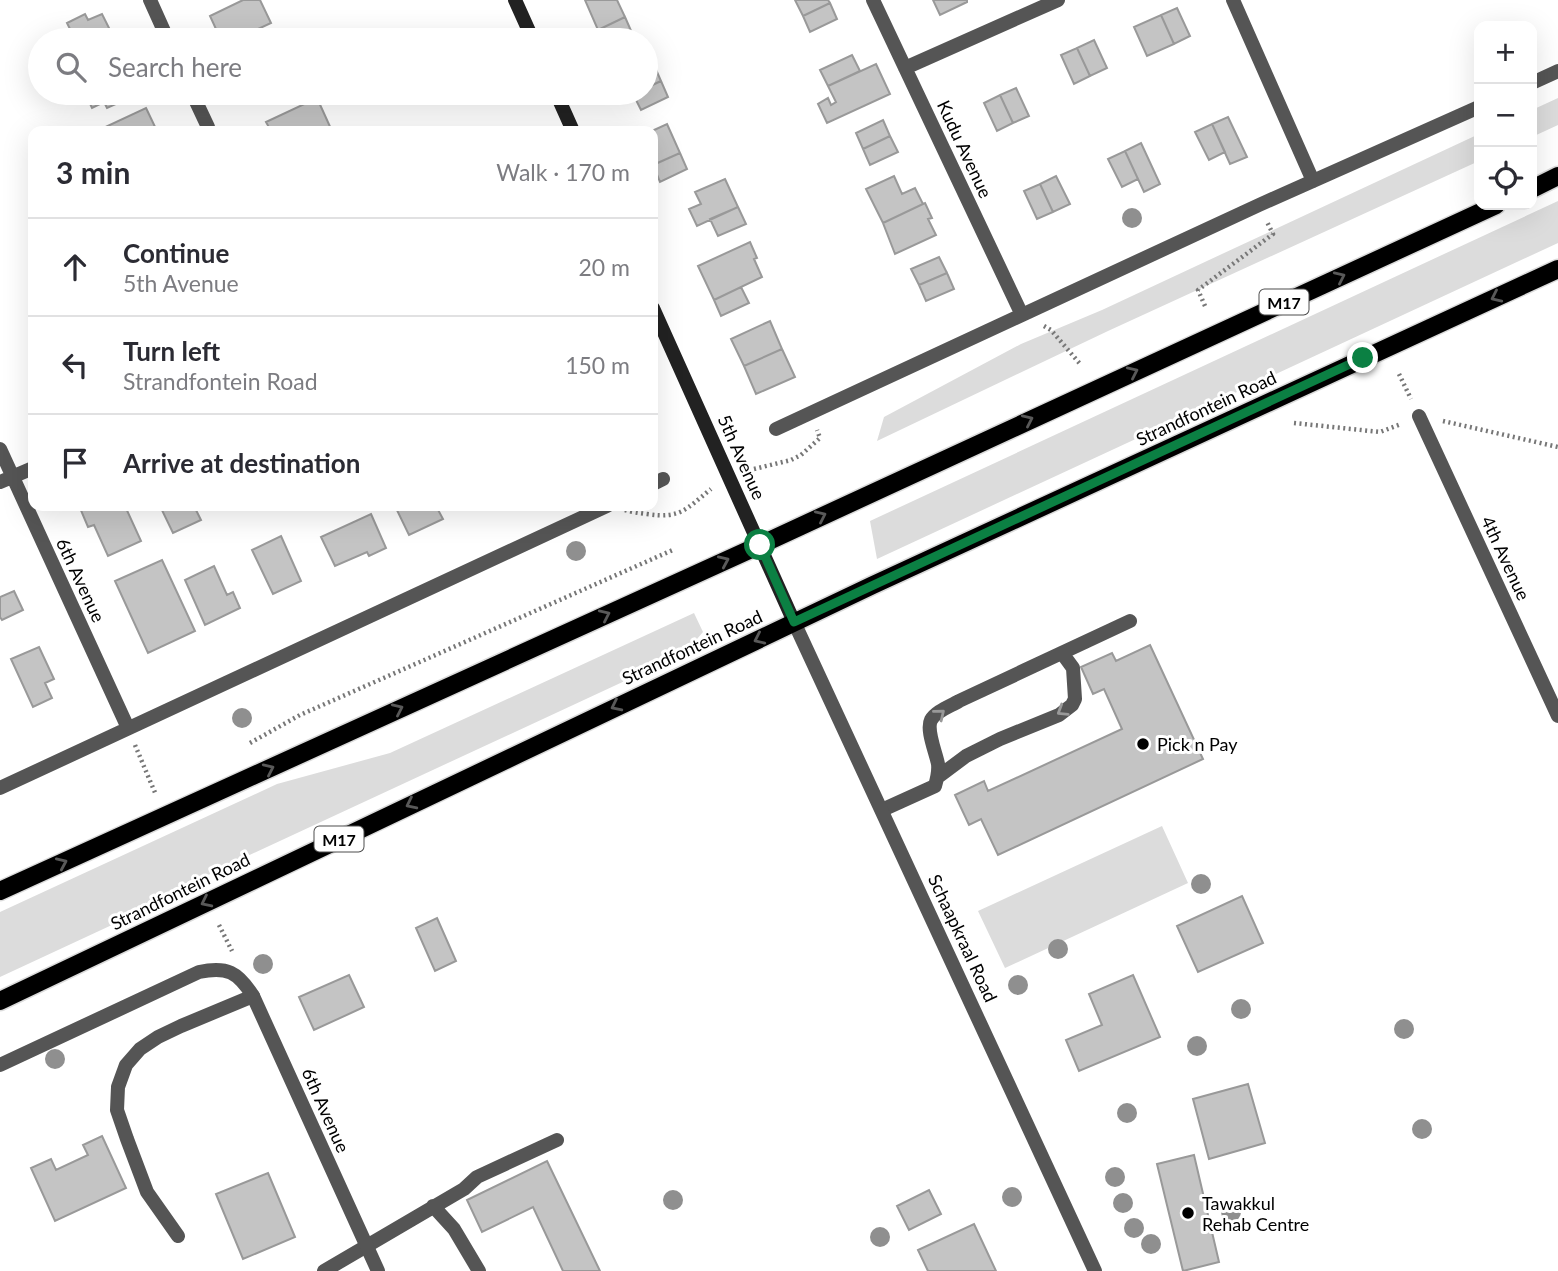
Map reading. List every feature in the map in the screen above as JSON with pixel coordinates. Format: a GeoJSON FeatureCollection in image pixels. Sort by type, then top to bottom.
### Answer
{"type":"FeatureCollection","features":[{"type":"Feature","properties":{"kind":"main road"},"geometry":{"type":"LineString","coordinates":[[515,0],[528,28]]}},
{"type":"Feature","properties":{"kind":"main road"},"geometry":{"type":"LineString","coordinates":[[561,105],[571,126]]}},
{"type":"Feature","properties":{"kind":"main road"},"geometry":{"type":"LineString","coordinates":[[1537,186],[1558,176]]}},
{"type":"Feature","properties":{"kind":"main road","name":"M17"},"geometry":{"type":"LineString","coordinates":[[0,891],[760,545],[1485,210]]}},
{"type":"Feature","properties":{"kind":"main road","name":"Strandfontein Road"},"geometry":{"type":"LineString","coordinates":[[0,1000],[794,622],[1558,269]]}},
{"type":"Feature","properties":{"kind":"main road","name":"5th Avenue"},"geometry":{"type":"LineString","coordinates":[[658,319],[794,622]]}},
{"type":"Feature","properties":{"kind":"street"},"geometry":{"type":"LineString","coordinates":[[150,0],[163,28]]}},
{"type":"Feature","properties":{"kind":"street","name":"Kudu Avenue"},"geometry":{"type":"LineString","coordinates":[[873,0],[1021,315]]}},
{"type":"Feature","properties":{"kind":"street"},"geometry":{"type":"LineString","coordinates":[[905,68],[1058,0]]}},
{"type":"Feature","properties":{"kind":"street"},"geometry":{"type":"LineString","coordinates":[[1233,0],[1313,181]]}},
{"type":"Feature","properties":{"kind":"street"},"geometry":{"type":"LineString","coordinates":[[1537,81],[1558,71]]}},
{"type":"Feature","properties":{"kind":"street"},"geometry":{"type":"LineString","coordinates":[[198,105],[208,126]]}},
{"type":"Feature","properties":{"kind":"street"},"geometry":{"type":"LineString","coordinates":[[776,429],[1474,109]]}},
{"type":"Feature","properties":{"kind":"street","name":"4th Avenue"},"geometry":{"type":"LineString","coordinates":[[1419,416],[1558,716]]}},
{"type":"Feature","properties":{"kind":"street","name":"6th Avenue"},"geometry":{"type":"LineString","coordinates":[[0,449],[6,480],[128,728]]}},
{"type":"Feature","properties":{"kind":"street"},"geometry":{"type":"LineString","coordinates":[[6,480],[28,470]]}},
{"type":"Feature","properties":{"kind":"street"},"geometry":{"type":"LineString","coordinates":[[0,788],[596,511]]}},
{"type":"Feature","properties":{"kind":"street"},"geometry":{"type":"LineString","coordinates":[[882,810],[935,786],[938,777],[937,759],[930,728],[931,720],[938,714],[959,701],[1130,621]]}},
{"type":"Feature","properties":{"kind":"street","name":"Schaapkraal Road"},"geometry":{"type":"LineString","coordinates":[[794,622],[1096,1271]]}},
{"type":"Feature","properties":{"kind":"street"},"geometry":{"type":"LineString","coordinates":[[938,777],[967,756],[1059,715],[1072,705],[1075,699],[1073,668],[1062,653]]}},
{"type":"Feature","properties":{"kind":"street","name":"6th Avenue"},"geometry":{"type":"LineString","coordinates":[[0,1065],[199,972],[215,968],[230,973],[243,981],[253,996],[378,1271]]}},
{"type":"Feature","properties":{"kind":"street"},"geometry":{"type":"LineString","coordinates":[[177,1236],[147,1192],[117,1110],[118,1087],[126,1065],[140,1049],[181,1026],[253,996]]}},
{"type":"Feature","properties":{"kind":"street"},"geometry":{"type":"LineString","coordinates":[[324,1271],[478,1177],[556,1140]]}},
{"type":"Feature","properties":{"kind":"street"},"geometry":{"type":"LineString","coordinates":[[433,1206],[454,1229],[479,1271]]}},
{"type":"Feature","properties":{"kind":"path"},"geometry":{"type":"LineString","coordinates":[[1205,306],[1198,290],[1273,234],[1270,228]]}},
{"type":"Feature","properties":{"kind":"path"},"geometry":{"type":"LineString","coordinates":[[1021,315],[1051,330],[1081,365]]}},
{"type":"Feature","properties":{"kind":"path"},"geometry":{"type":"LineString","coordinates":[[1399,374],[1419,416]]}},
{"type":"Feature","properties":{"kind":"path"},"geometry":{"type":"LineString","coordinates":[[1294,423],[1380,432],[1419,416],[1558,447]]}},
{"type":"Feature","properties":{"kind":"path"},"geometry":{"type":"LineString","coordinates":[[754,470],[791,460],[820,438]]}},
{"type":"Feature","properties":{"kind":"path"},"geometry":{"type":"LineString","coordinates":[[626,511],[669,516],[693,505],[711,489]]}},
{"type":"Feature","properties":{"kind":"path"},"geometry":{"type":"LineString","coordinates":[[250,743],[300,715],[675,549]]}},
{"type":"Feature","properties":{"kind":"path"},"geometry":{"type":"LineString","coordinates":[[128,728],[156,795]]}},
{"type":"Feature","properties":{"kind":"shaded area"},"geometry":{"type":"Polygon","coordinates":[[[1558,98],[1558,125],[1537,135],[1537,108],[1558,98]]]}},
{"type":"Feature","properties":{"kind":"shaded area"},"geometry":{"type":"Polygon","coordinates":[[[1474,136],[1474,163],[1108,331],[877,441],[884,417],[1021,344],[1102,310],[1474,136]]]}},
{"type":"Feature","properties":{"kind":"shaded area"},"geometry":{"type":"Polygon","coordinates":[[[1558,201],[1558,243],[877,559],[870,521],[1558,201]]]}},
{"type":"Feature","properties":{"kind":"shaded area"},"geometry":{"type":"Polygon","coordinates":[[[694,613],[703,632],[685,653],[213,872],[185,891],[0,977],[0,912],[277,784],[390,753],[694,613]]]}},
{"type":"Feature","properties":{"kind":"shaded area"},"geometry":{"type":"Polygon","coordinates":[[[1162,826],[1188,883],[1005,968],[978,911],[1162,826]]]}},
{"type":"Feature","properties":{"kind":"building"},"geometry":{"type":"Polygon","coordinates":[[[243,0],[260,0],[271,23],[260,28],[216,28],[210,16],[243,0]]]}},
{"type":"Feature","properties":{"kind":"building"},"geometry":{"type":"Polygon","coordinates":[[[585,0],[617,0],[625,17],[597,28],[585,0]]]}},
{"type":"Feature","properties":{"kind":"building"},"geometry":{"type":"Polygon","coordinates":[[[795,0],[828,0],[830,3],[803,16],[795,0]]]}},
{"type":"Feature","properties":{"kind":"building"},"geometry":{"type":"Polygon","coordinates":[[[933,0],[967,0],[967,2],[940,15],[933,0]]]}},
{"type":"Feature","properties":{"kind":"building"},"geometry":{"type":"Polygon","coordinates":[[[830,3],[837,19],[810,32],[803,16],[830,3]]]}},
{"type":"Feature","properties":{"kind":"building"},"geometry":{"type":"Polygon","coordinates":[[[1177,8],[1190,36],[1174,44],[1161,15],[1177,8]]]}},
{"type":"Feature","properties":{"kind":"building"},"geometry":{"type":"Polygon","coordinates":[[[85,14],[88,20],[102,14],[109,28],[70,28],[67,23],[85,14]]]}},
{"type":"Feature","properties":{"kind":"building"},"geometry":{"type":"Polygon","coordinates":[[[1161,15],[1174,44],[1147,56],[1134,27],[1161,15]]]}},
{"type":"Feature","properties":{"kind":"building"},"geometry":{"type":"Polygon","coordinates":[[[625,17],[630,28],[602,28],[625,17]]]}},
{"type":"Feature","properties":{"kind":"building"},"geometry":{"type":"Polygon","coordinates":[[[1094,40],[1107,68],[1090,76],[1077,48],[1094,40]]]}},
{"type":"Feature","properties":{"kind":"building"},"geometry":{"type":"Polygon","coordinates":[[[1077,48],[1090,76],[1074,84],[1061,55],[1077,48]]]}},
{"type":"Feature","properties":{"kind":"building"},"geometry":{"type":"Polygon","coordinates":[[[852,55],[860,71],[828,86],[820,70],[852,55]]]}},
{"type":"Feature","properties":{"kind":"building"},"geometry":{"type":"Polygon","coordinates":[[[876,64],[890,94],[827,123],[818,104],[828,98],[831,105],[836,102],[828,86],[876,64]]]}},
{"type":"Feature","properties":{"kind":"building"},"geometry":{"type":"Polygon","coordinates":[[[661,81],[668,97],[658,102],[658,82],[661,81]]]}},
{"type":"Feature","properties":{"kind":"building"},"geometry":{"type":"Polygon","coordinates":[[[1016,88],[1029,116],[1013,123],[1000,95],[1016,88]]]}},
{"type":"Feature","properties":{"kind":"building"},"geometry":{"type":"Polygon","coordinates":[[[1000,95],[1013,123],[997,131],[984,103],[1000,95]]]}},
{"type":"Feature","properties":{"kind":"building"},"geometry":{"type":"Polygon","coordinates":[[[302,105],[320,105],[330,126],[268,126],[266,122],[302,105]]]}},
{"type":"Feature","properties":{"kind":"building"},"geometry":{"type":"Polygon","coordinates":[[[638,105],[651,105],[641,110],[638,105]]]}},
{"type":"Feature","properties":{"kind":"building"},"geometry":{"type":"Polygon","coordinates":[[[146,108],[155,126],[107,126],[146,108]]]}},
{"type":"Feature","properties":{"kind":"building"},"geometry":{"type":"Polygon","coordinates":[[[1228,117],[1247,157],[1230,164],[1212,124],[1228,117]]]}},
{"type":"Feature","properties":{"kind":"building"},"geometry":{"type":"Polygon","coordinates":[[[883,120],[890,136],[863,149],[856,133],[883,120]]]}},
{"type":"Feature","properties":{"kind":"building"},"geometry":{"type":"Polygon","coordinates":[[[667,124],[680,153],[658,163],[658,128],[667,124]]]}},
{"type":"Feature","properties":{"kind":"building"},"geometry":{"type":"Polygon","coordinates":[[[1212,124],[1225,152],[1209,160],[1195,132],[1212,124]]]}},
{"type":"Feature","properties":{"kind":"building"},"geometry":{"type":"Polygon","coordinates":[[[890,136],[898,152],[870,165],[863,149],[890,136]]]}},
{"type":"Feature","properties":{"kind":"building"},"geometry":{"type":"Polygon","coordinates":[[[1141,143],[1160,184],[1144,192],[1125,151],[1141,143]]]}},
{"type":"Feature","properties":{"kind":"building"},"geometry":{"type":"Polygon","coordinates":[[[1125,151],[1138,179],[1122,187],[1108,159],[1125,151]]]}},
{"type":"Feature","properties":{"kind":"building"},"geometry":{"type":"Polygon","coordinates":[[[680,153],[687,169],[660,182],[658,163],[680,153]]]}},
{"type":"Feature","properties":{"kind":"building"},"geometry":{"type":"Polygon","coordinates":[[[894,176],[902,194],[915,188],[923,204],[883,223],[866,189],[894,176]]]}},
{"type":"Feature","properties":{"kind":"building"},"geometry":{"type":"Polygon","coordinates":[[[1056,176],[1070,204],[1053,212],[1040,184],[1056,176]]]}},
{"type":"Feature","properties":{"kind":"building"},"geometry":{"type":"Polygon","coordinates":[[[725,179],[738,207],[697,226],[689,209],[701,204],[695,192],[725,179]]]}},
{"type":"Feature","properties":{"kind":"building"},"geometry":{"type":"Polygon","coordinates":[[[1040,184],[1053,212],[1037,219],[1024,191],[1040,184]]]}},
{"type":"Feature","properties":{"kind":"building"},"geometry":{"type":"Polygon","coordinates":[[[925,203],[932,218],[928,219],[936,235],[895,254],[883,223],[925,203]]]}},
{"type":"Feature","properties":{"kind":"building"},"geometry":{"type":"Polygon","coordinates":[[[738,207],[746,224],[718,236],[710,219],[738,207]]]}},
{"type":"Feature","properties":{"kind":"building"},"geometry":{"type":"Polygon","coordinates":[[[750,242],[762,277],[714,300],[698,266],[750,242]]]}},
{"type":"Feature","properties":{"kind":"building"},"geometry":{"type":"Polygon","coordinates":[[[939,257],[947,273],[919,285],[911,269],[939,257]]]}},
{"type":"Feature","properties":{"kind":"building"},"geometry":{"type":"Polygon","coordinates":[[[947,273],[954,289],[926,301],[919,285],[947,273]]]}},
{"type":"Feature","properties":{"kind":"building"},"geometry":{"type":"Polygon","coordinates":[[[741,287],[749,303],[721,316],[714,300],[741,287]]]}},
{"type":"Feature","properties":{"kind":"building"},"geometry":{"type":"Polygon","coordinates":[[[770,321],[782,349],[744,366],[731,339],[770,321]]]}},
{"type":"Feature","properties":{"kind":"building"},"geometry":{"type":"Polygon","coordinates":[[[782,349],[795,377],[756,394],[744,366],[782,349]]]}},
{"type":"Feature","properties":{"kind":"building"},"geometry":{"type":"Polygon","coordinates":[[[81,511],[127,511],[141,541],[108,556],[94,525],[88,527],[81,511]]]}},
{"type":"Feature","properties":{"kind":"building"},"geometry":{"type":"Polygon","coordinates":[[[162,511],[196,511],[201,520],[173,533],[162,511]]]}},
{"type":"Feature","properties":{"kind":"building"},"geometry":{"type":"Polygon","coordinates":[[[397,511],[439,511],[443,519],[409,535],[397,511]]]}},
{"type":"Feature","properties":{"kind":"building"},"geometry":{"type":"Polygon","coordinates":[[[371,514],[386,548],[369,556],[367,552],[335,566],[321,537],[371,514]]]}},
{"type":"Feature","properties":{"kind":"building"},"geometry":{"type":"Polygon","coordinates":[[[281,536],[301,581],[273,594],[252,550],[281,536]]]}},
{"type":"Feature","properties":{"kind":"building"},"geometry":{"type":"Polygon","coordinates":[[[162,560],[195,631],[148,653],[115,581],[162,560]]]}},
{"type":"Feature","properties":{"kind":"building"},"geometry":{"type":"Polygon","coordinates":[[[214,566],[227,595],[233,592],[240,608],[205,625],[185,580],[214,566]]]}},
{"type":"Feature","properties":{"kind":"building"},"geometry":{"type":"Polygon","coordinates":[[[14,591],[23,610],[2,620],[0,597],[14,591]]]}},
{"type":"Feature","properties":{"kind":"building","name":"Pick n Pay"},"geometry":{"type":"Polygon","coordinates":[[[1150,645],[1203,759],[998,855],[981,819],[969,825],[955,795],[984,781],[988,791],[1122,729],[1104,689],[1093,694],[1081,667],[1112,653],[1116,661],[1150,645]]]}},
{"type":"Feature","properties":{"kind":"building"},"geometry":{"type":"Polygon","coordinates":[[[39,647],[54,679],[45,683],[52,698],[33,707],[11,659],[39,647]]]}},
{"type":"Feature","properties":{"kind":"building"},"geometry":{"type":"Polygon","coordinates":[[[1242,896],[1263,943],[1198,972],[1177,926],[1242,896]]]}},
{"type":"Feature","properties":{"kind":"building"},"geometry":{"type":"Polygon","coordinates":[[[437,918],[456,961],[435,971],[416,928],[437,918]]]}},
{"type":"Feature","properties":{"kind":"building"},"geometry":{"type":"Polygon","coordinates":[[[349,975],[364,1007],[314,1030],[299,997],[349,975]]]}},
{"type":"Feature","properties":{"kind":"building"},"geometry":{"type":"Polygon","coordinates":[[[1133,975],[1160,1037],[1079,1071],[1066,1040],[1102,1025],[1089,994],[1133,975]]]}},
{"type":"Feature","properties":{"kind":"building"},"geometry":{"type":"Polygon","coordinates":[[[1248,1084],[1265,1143],[1209,1159],[1193,1099],[1248,1084]]]}},
{"type":"Feature","properties":{"kind":"building"},"geometry":{"type":"Polygon","coordinates":[[[102,1136],[126,1188],[55,1221],[31,1168],[51,1159],[56,1170],[88,1155],[83,1145],[102,1136]]]}},
{"type":"Feature","properties":{"kind":"building","name":"Tawakkul Rehab Centre"},"geometry":{"type":"Polygon","coordinates":[[[1194,1155],[1219,1262],[1183,1271],[1157,1164],[1194,1155]]]}},
{"type":"Feature","properties":{"kind":"building"},"geometry":{"type":"Polygon","coordinates":[[[547,1161],[600,1271],[563,1271],[533,1207],[482,1232],[467,1200],[547,1161]]]}},
{"type":"Feature","properties":{"kind":"building"},"geometry":{"type":"Polygon","coordinates":[[[268,1173],[295,1237],[243,1259],[216,1194],[268,1173]]]}},
{"type":"Feature","properties":{"kind":"building"},"geometry":{"type":"Polygon","coordinates":[[[929,1190],[941,1214],[909,1230],[897,1206],[929,1190]]]}},
{"type":"Feature","properties":{"kind":"building"},"geometry":{"type":"Polygon","coordinates":[[[974,1224],[996,1271],[928,1271],[918,1250],[974,1224]]]}},
{"type":"Feature","properties":{"kind":"place","name":"Pick n Pay"},"geometry":{"type":"Point","coordinates":[1143,744]}},
{"type":"Feature","properties":{"kind":"place","name":"Tawakkul Rehab Centre"},"geometry":{"type":"Point","coordinates":[1188,1213]}},
{"type":"Feature","properties":{"kind":"route"},"geometry":{"type":"LineString","coordinates":[[760,545],[794,622],[1363,358]]}}]}
